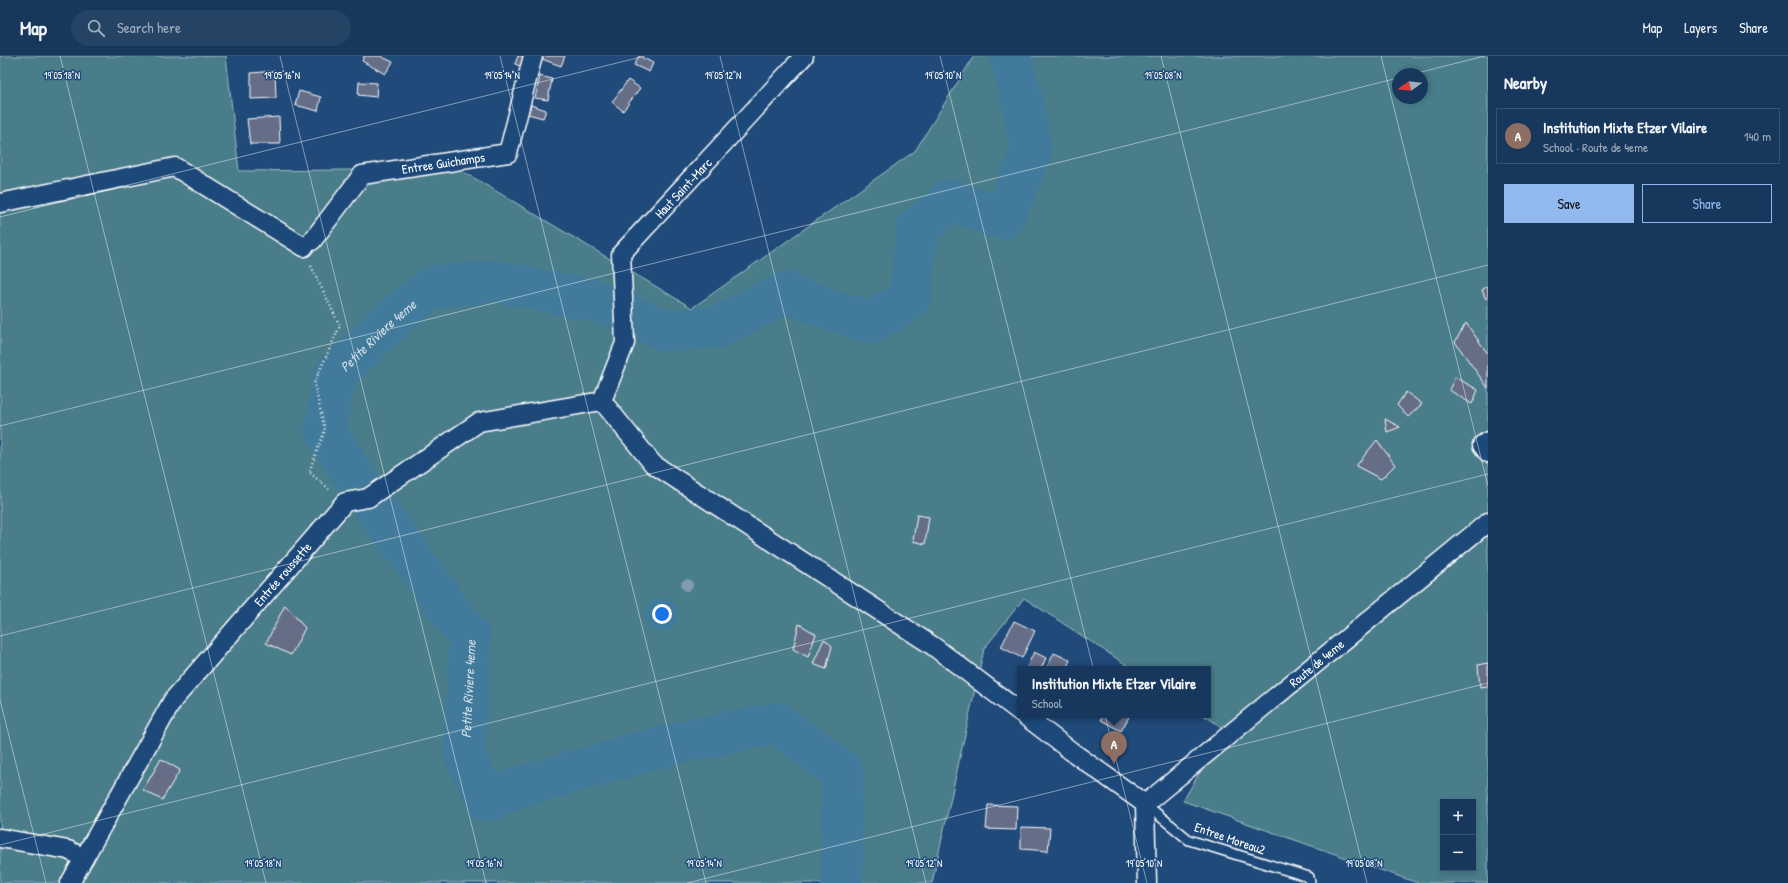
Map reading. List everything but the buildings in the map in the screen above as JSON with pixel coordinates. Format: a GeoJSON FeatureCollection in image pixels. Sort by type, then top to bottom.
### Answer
{"type":"FeatureCollection","features":[{"type":"Feature","properties":{"kind":"street","name":"Entree Guichamps"},"geometry":{"type":"LineString","coordinates":[[308,244],[362,175],[508,153],[533,56]]}},
{"type":"Feature","properties":{"kind":"street","name":"Haut Saint-Marc"},"geometry":{"type":"LineString","coordinates":[[602,401],[625,343],[621,254],[804,56]]}},
{"type":"Feature","properties":{"kind":"street"},"geometry":{"type":"LineString","coordinates":[[0,203],[176,167],[308,244]]}},
{"type":"Feature","properties":{"kind":"street"},"geometry":{"type":"LineString","coordinates":[[345,502],[368,498],[479,422],[602,401],[653,464],[933,646],[1017,710]]}},
{"type":"Feature","properties":{"kind":"street"},"geometry":{"type":"LineString","coordinates":[[1488,441],[1482,446],[1488,453]]}},
{"type":"Feature","properties":{"kind":"street","name":"Entrée roussette"},"geometry":{"type":"LineString","coordinates":[[70,883],[173,700],[345,502]]}},
{"type":"Feature","properties":{"kind":"street","name":"Route de 4eme"},"geometry":{"type":"LineString","coordinates":[[1146,804],[1488,522]]}},
{"type":"Feature","properties":{"kind":"street"},"geometry":{"type":"LineString","coordinates":[[1028,718],[1071,751],[1146,804],[1147,883]]}},
{"type":"Feature","properties":{"kind":"street"},"geometry":{"type":"LineString","coordinates":[[0,838],[68,850],[84,858]]}},
{"type":"Feature","properties":{"kind":"lane","name":"Entree Moreau2"},"geometry":{"type":"LineString","coordinates":[[1146,804],[1189,840],[1309,877],[1310,883]]}},
{"type":"Feature","properties":{"kind":"path"},"geometry":{"type":"LineString","coordinates":[[308,244],[311,267],[340,326],[314,383],[325,430],[309,472],[345,502]]}},
{"type":"Feature","properties":{"kind":"green space"},"geometry":{"type":"Polygon","coordinates":[[[0,56],[226,56],[239,171],[459,169],[692,308],[915,151],[974,56],[1488,56],[1488,883],[1418,883],[1183,801],[1225,729],[1208,718],[1211,718],[1211,666],[1128,666],[1024,598],[984,649],[932,883],[0,883],[0,56]]]}},
{"type":"Feature","properties":{"kind":"waterway","name":"Petite Riviere 4eme"},"geometry":{"type":"LineString","coordinates":[[842,883],[842,771],[776,723],[664,746],[514,789],[487,801],[464,754],[470,638],[368,498],[325,430],[335,375],[386,325],[431,287],[495,281],[596,301],[667,331],[719,327],[784,293],[871,323],[910,298],[917,229],[950,200],[1003,218],[1031,152],[1022,100],[1010,56]]}},
{"type":"Feature","properties":{"kind":"place","name":"Institution Mixte Etzer Vilaire"},"geometry":{"type":"Point","coordinates":[1114,764]}}]}
